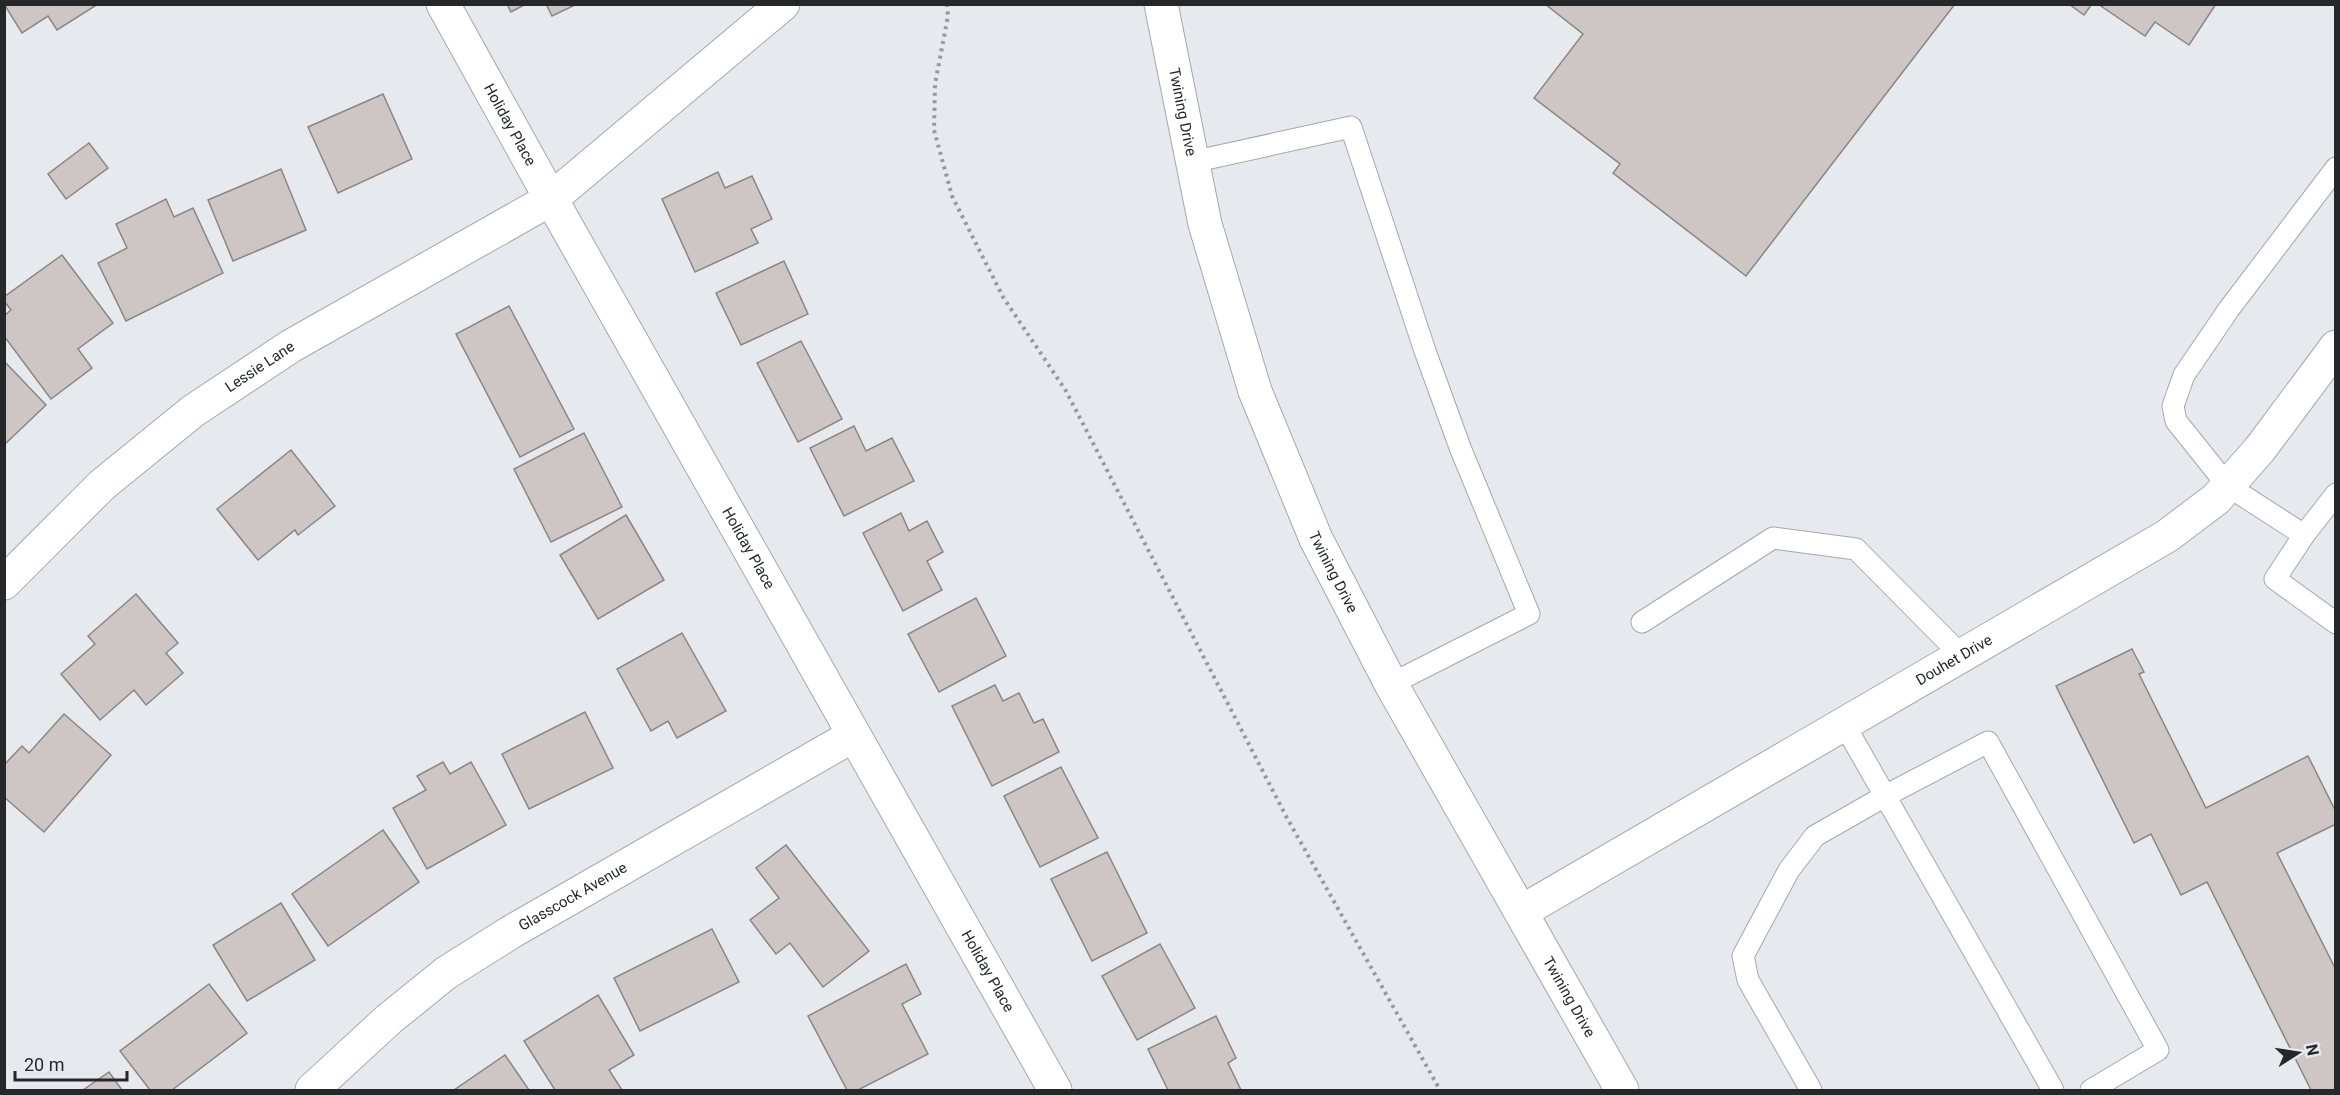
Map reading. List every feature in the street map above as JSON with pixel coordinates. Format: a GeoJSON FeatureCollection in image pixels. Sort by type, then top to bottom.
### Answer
{"type":"FeatureCollection","features":[{"type":"Feature","properties":{"kind":"street","name":"Holiday Place"},"geometry":{"type":"LineString","coordinates":[[443,4],[1055,1090]]}},
{"type":"Feature","properties":{"kind":"street","name":"Lessie Lane"},"geometry":{"type":"LineString","coordinates":[[4,583],[102,485],[193,411],[291,346],[551,199],[783,4]]}},
{"type":"Feature","properties":{"kind":"street","name":"Twining Drive"},"geometry":{"type":"LineString","coordinates":[[1158,11],[1205,224],[1255,391],[1316,539],[1391,684],[1622,1090]]}},
{"type":"Feature","properties":{"kind":"street","name":"Douhet Drive"},"geometry":{"type":"LineString","coordinates":[[1521,912],[2167,537],[2216,500],[2260,449],[2336,347]]}},
{"type":"Feature","properties":{"kind":"street","name":"Glasscock Avenue"},"geometry":{"type":"LineString","coordinates":[[312,1090],[389,1019],[446,973],[520,926],[854,735]]}},
{"type":"Feature","properties":{"kind":"lane"},"geometry":{"type":"LineString","coordinates":[[1192,162],[1351,127],[1425,351],[1461,450],[1529,614],[1391,684]]}},
{"type":"Feature","properties":{"kind":"lane"},"geometry":{"type":"LineString","coordinates":[[2304,535],[2228,486],[2176,421],[2173,406],[2184,375],[2223,318],[2336,168]]}},
{"type":"Feature","properties":{"kind":"lane"},"geometry":{"type":"LineString","coordinates":[[2336,494],[2304,535],[2275,579],[2336,623]]}},
{"type":"Feature","properties":{"kind":"lane"},"geometry":{"type":"LineString","coordinates":[[1642,622],[1773,538],[1856,549],[1962,656]]}},
{"type":"Feature","properties":{"kind":"lane"},"geometry":{"type":"LineString","coordinates":[[1845,724],[2053,1090]]}},
{"type":"Feature","properties":{"kind":"lane"},"geometry":{"type":"LineString","coordinates":[[1812,1090],[1748,980],[1743,956],[1788,870],[1815,836],[1988,742],[2158,1050],[2091,1090]]}},
{"type":"Feature","properties":{"kind":"path"},"geometry":{"type":"LineString","coordinates":[[947,4],[948,16],[935,84],[934,130],[952,196],[1003,297],[1066,391],[1287,818],[1440,1090]]}},
{"type":"Feature","properties":{"kind":"building"},"geometry":{"type":"Polygon","coordinates":[[[4,4],[94,4],[95,6],[57,30],[48,16],[22,33],[4,4]]]}},
{"type":"Feature","properties":{"kind":"building"},"geometry":{"type":"Polygon","coordinates":[[[507,4],[526,4],[511,12],[507,4]]]}},
{"type":"Feature","properties":{"kind":"building"},"geometry":{"type":"Polygon","coordinates":[[[546,4],[577,4],[552,16],[546,4]]]}},
{"type":"Feature","properties":{"kind":"building"},"geometry":{"type":"Polygon","coordinates":[[[1545,4],[1955,4],[1746,276],[1613,173],[1620,164],[1534,98],[1583,34],[1545,4]]]}},
{"type":"Feature","properties":{"kind":"building"},"geometry":{"type":"Polygon","coordinates":[[[2069,4],[2092,4],[2084,15],[2069,4]]]}},
{"type":"Feature","properties":{"kind":"building"},"geometry":{"type":"Polygon","coordinates":[[[2098,4],[2216,4],[2189,45],[2155,22],[2145,36],[2098,4]]]}},
{"type":"Feature","properties":{"kind":"building"},"geometry":{"type":"Polygon","coordinates":[[[383,94],[412,159],[338,193],[308,127],[383,94]]]}},
{"type":"Feature","properties":{"kind":"building"},"geometry":{"type":"Polygon","coordinates":[[[89,143],[108,168],[66,199],[48,174],[89,143]]]}},
{"type":"Feature","properties":{"kind":"building"},"geometry":{"type":"Polygon","coordinates":[[[281,169],[306,230],[233,261],[208,200],[281,169]]]}},
{"type":"Feature","properties":{"kind":"building"},"geometry":{"type":"Polygon","coordinates":[[[718,172],[725,188],[752,176],[772,219],[751,229],[758,243],[695,272],[662,199],[718,172]]]}},
{"type":"Feature","properties":{"kind":"building"},"geometry":{"type":"Polygon","coordinates":[[[166,199],[174,217],[193,208],[223,273],[126,321],[98,263],[127,248],[116,224],[166,199]]]}},
{"type":"Feature","properties":{"kind":"building"},"geometry":{"type":"Polygon","coordinates":[[[62,255],[113,323],[78,349],[92,368],[51,399],[4,336],[4,316],[11,310],[4,301],[4,297],[62,255]]]}},
{"type":"Feature","properties":{"kind":"building"},"geometry":{"type":"Polygon","coordinates":[[[784,261],[808,314],[741,345],[716,293],[784,261]]]}},
{"type":"Feature","properties":{"kind":"building"},"geometry":{"type":"Polygon","coordinates":[[[509,306],[574,429],[520,457],[456,334],[509,306]]]}},
{"type":"Feature","properties":{"kind":"building"},"geometry":{"type":"Polygon","coordinates":[[[801,341],[842,419],[798,442],[757,363],[801,341]]]}},
{"type":"Feature","properties":{"kind":"building"},"geometry":{"type":"Polygon","coordinates":[[[4,361],[46,405],[4,445],[4,361]]]}},
{"type":"Feature","properties":{"kind":"building"},"geometry":{"type":"Polygon","coordinates":[[[854,426],[866,451],[892,438],[914,481],[844,516],[810,448],[854,426]]]}},
{"type":"Feature","properties":{"kind":"building"},"geometry":{"type":"Polygon","coordinates":[[[584,433],[622,507],[551,542],[514,469],[584,433]]]}},
{"type":"Feature","properties":{"kind":"building"},"geometry":{"type":"Polygon","coordinates":[[[291,450],[335,506],[298,535],[295,530],[258,560],[217,509],[291,450]]]}},
{"type":"Feature","properties":{"kind":"building"},"geometry":{"type":"Polygon","coordinates":[[[901,513],[909,531],[927,521],[943,552],[927,561],[942,590],[903,611],[863,533],[901,513]]]}},
{"type":"Feature","properties":{"kind":"building"},"geometry":{"type":"Polygon","coordinates":[[[626,515],[664,580],[598,619],[560,555],[626,515]]]}},
{"type":"Feature","properties":{"kind":"building"},"geometry":{"type":"Polygon","coordinates":[[[136,594],[178,643],[166,653],[183,673],[146,705],[134,690],[100,720],[61,674],[95,644],[88,636],[136,594]]]}},
{"type":"Feature","properties":{"kind":"building"},"geometry":{"type":"Polygon","coordinates":[[[976,598],[1006,656],[939,692],[908,634],[976,598]]]}},
{"type":"Feature","properties":{"kind":"building"},"geometry":{"type":"Polygon","coordinates":[[[682,633],[726,711],[677,738],[668,721],[651,731],[617,669],[682,633]]]}},
{"type":"Feature","properties":{"kind":"building"},"geometry":{"type":"Polygon","coordinates":[[[2132,649],[2144,672],[2139,674],[2206,808],[2308,756],[2336,812],[2336,824],[2277,853],[2336,970],[2336,1090],[2311,1090],[2207,882],[2181,895],[2151,834],[2134,843],[2056,686],[2132,649]]]}},
{"type":"Feature","properties":{"kind":"building"},"geometry":{"type":"Polygon","coordinates":[[[995,685],[1003,701],[1019,693],[1034,723],[1043,719],[1059,752],[992,786],[952,706],[995,685]]]}},
{"type":"Feature","properties":{"kind":"building"},"geometry":{"type":"Polygon","coordinates":[[[585,712],[613,768],[529,809],[502,754],[585,712]]]}},
{"type":"Feature","properties":{"kind":"building"},"geometry":{"type":"Polygon","coordinates":[[[64,714],[111,755],[44,832],[4,797],[4,765],[22,746],[29,753],[64,714]]]}},
{"type":"Feature","properties":{"kind":"building"},"geometry":{"type":"Polygon","coordinates":[[[443,762],[450,774],[471,762],[506,825],[427,869],[393,808],[426,790],[417,776],[443,762]]]}},
{"type":"Feature","properties":{"kind":"building"},"geometry":{"type":"Polygon","coordinates":[[[1061,767],[1098,838],[1040,867],[1004,796],[1061,767]]]}},
{"type":"Feature","properties":{"kind":"building"},"geometry":{"type":"Polygon","coordinates":[[[383,830],[419,882],[328,946],[292,894],[383,830]]]}},
{"type":"Feature","properties":{"kind":"building"},"geometry":{"type":"Polygon","coordinates":[[[786,845],[869,951],[823,987],[790,943],[776,954],[750,920],[779,898],[756,868],[786,845]]]}},
{"type":"Feature","properties":{"kind":"building"},"geometry":{"type":"Polygon","coordinates":[[[1107,852],[1147,933],[1092,961],[1051,879],[1107,852]]]}},
{"type":"Feature","properties":{"kind":"building"},"geometry":{"type":"Polygon","coordinates":[[[281,903],[315,960],[247,1001],[213,945],[281,903]]]}},
{"type":"Feature","properties":{"kind":"building"},"geometry":{"type":"Polygon","coordinates":[[[712,929],[739,982],[640,1031],[614,978],[712,929]]]}},
{"type":"Feature","properties":{"kind":"building"},"geometry":{"type":"Polygon","coordinates":[[[1160,944],[1195,1008],[1137,1040],[1102,976],[1160,944]]]}},
{"type":"Feature","properties":{"kind":"building"},"geometry":{"type":"Polygon","coordinates":[[[906,964],[921,994],[902,1004],[928,1054],[858,1090],[847,1090],[808,1016],[906,964]]]}},
{"type":"Feature","properties":{"kind":"building"},"geometry":{"type":"Polygon","coordinates":[[[209,984],[247,1033],[172,1090],[150,1090],[120,1051],[209,984]]]}},
{"type":"Feature","properties":{"kind":"building"},"geometry":{"type":"Polygon","coordinates":[[[598,995],[634,1055],[609,1070],[622,1090],[555,1090],[524,1041],[598,995]]]}},
{"type":"Feature","properties":{"kind":"building"},"geometry":{"type":"Polygon","coordinates":[[[1216,1016],[1236,1058],[1228,1063],[1241,1090],[1168,1090],[1148,1049],[1216,1016]]]}},
{"type":"Feature","properties":{"kind":"building"},"geometry":{"type":"Polygon","coordinates":[[[505,1055],[529,1090],[454,1090],[505,1055]]]}},
{"type":"Feature","properties":{"kind":"building"},"geometry":{"type":"Polygon","coordinates":[[[109,1072],[122,1090],[83,1090],[109,1072]]]}}]}
